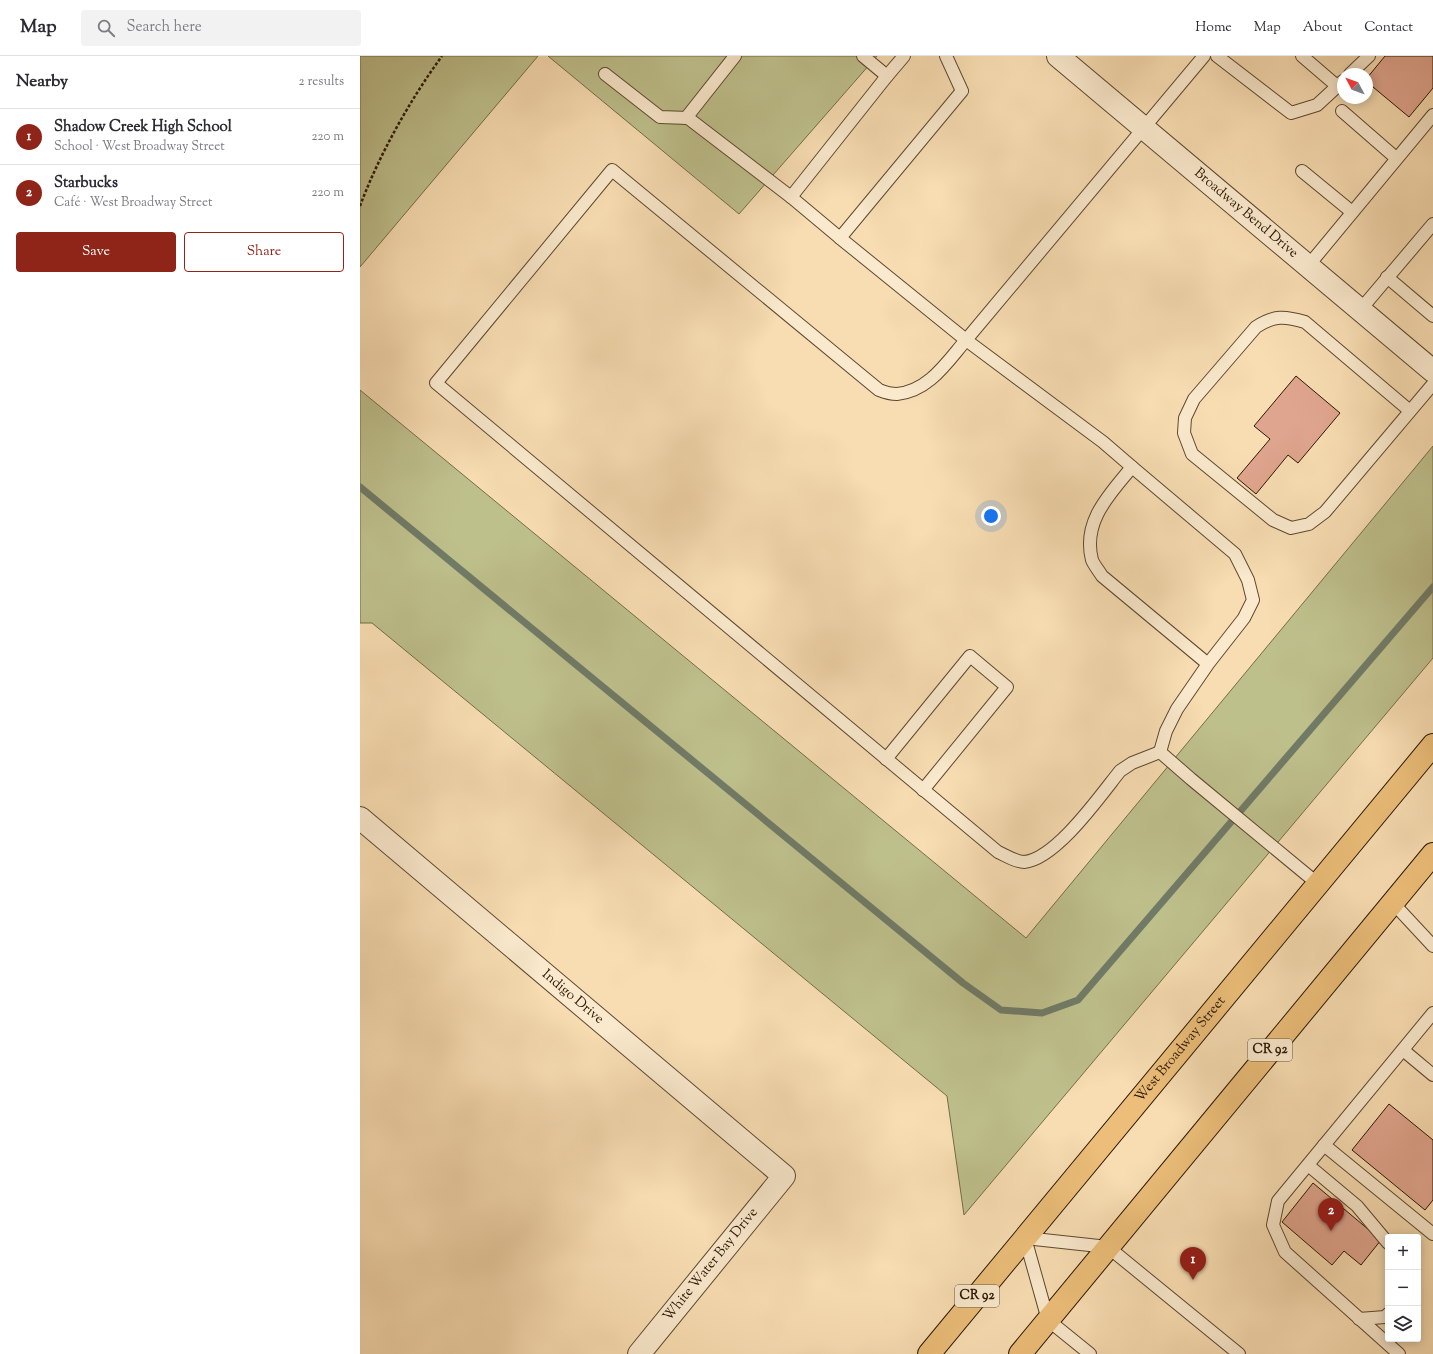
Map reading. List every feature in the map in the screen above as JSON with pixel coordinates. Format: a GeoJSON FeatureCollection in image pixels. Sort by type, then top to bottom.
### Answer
{"type":"FeatureCollection","features":[{"type":"Feature","properties":{"kind":"main road","name":"West Broadway Street"},"geometry":{"type":"LineString","coordinates":[[929,1354],[1433,745]]}},
{"type":"Feature","properties":{"kind":"main road","name":"CR 92"},"geometry":{"type":"LineString","coordinates":[[1020,1354],[1433,854]]}},
{"type":"Feature","properties":{"kind":"street","name":"Broadway Bend Drive"},"geometry":{"type":"LineString","coordinates":[[1058,56],[1433,371]]}},
{"type":"Feature","properties":{"kind":"street","name":"Indigo Drive"},"geometry":{"type":"LineString","coordinates":[[360,818],[784,1176]]}},
{"type":"Feature","properties":{"kind":"street","name":"White Water Bay Drive"},"geometry":{"type":"LineString","coordinates":[[638,1354],[784,1176]]}},
{"type":"Feature","properties":{"kind":"lane"},"geometry":{"type":"LineString","coordinates":[[686,118],[735,56]]}},
{"type":"Feature","properties":{"kind":"lane"},"geometry":{"type":"LineString","coordinates":[[862,56],[887,76]]}},
{"type":"Feature","properties":{"kind":"lane"},"geometry":{"type":"LineString","coordinates":[[791,197],[904,56]]}},
{"type":"Feature","properties":{"kind":"lane"},"geometry":{"type":"LineString","coordinates":[[840,238],[962,91],[946,56]]}},
{"type":"Feature","properties":{"kind":"lane"},"geometry":{"type":"LineString","coordinates":[[1160,752],[1132,763],[1120,771],[1062,841],[1041,857],[1023,862],[998,852],[436,383],[612,170],[878,390],[896,394],[916,389],[937,375],[1204,56]]}},
{"type":"Feature","properties":{"kind":"lane"},"geometry":{"type":"LineString","coordinates":[[1217,56],[1291,113],[1317,105],[1337,86]]}},
{"type":"Feature","properties":{"kind":"lane"},"geometry":{"type":"LineString","coordinates":[[1302,56],[1337,81]]}},
{"type":"Feature","properties":{"kind":"lane"},"geometry":{"type":"LineString","coordinates":[[1356,68],[1369,56]]}},
{"type":"Feature","properties":{"kind":"lane"},"geometry":{"type":"LineString","coordinates":[[605,74],[660,117],[686,118],[791,197],[966,340],[1103,442],[1235,554],[1248,580],[1253,600],[1244,618],[1208,664],[1177,710],[1166,731],[1160,752]]}},
{"type":"Feature","properties":{"kind":"lane"},"geometry":{"type":"LineString","coordinates":[[1342,111],[1396,158]]}},
{"type":"Feature","properties":{"kind":"lane"},"geometry":{"type":"LineString","coordinates":[[1308,266],[1433,115]]}},
{"type":"Feature","properties":{"kind":"lane"},"geometry":{"type":"LineString","coordinates":[[1302,171],[1352,212]]}},
{"type":"Feature","properties":{"kind":"lane"},"geometry":{"type":"LineString","coordinates":[[1361,309],[1433,224]]}},
{"type":"Feature","properties":{"kind":"lane"},"geometry":{"type":"LineString","coordinates":[[1387,278],[1433,316]]}},
{"type":"Feature","properties":{"kind":"lane"},"geometry":{"type":"LineString","coordinates":[[1410,411],[1305,322],[1288,317],[1269,319],[1256,327],[1194,399],[1185,418],[1184,434],[1192,454],[1272,520],[1291,528],[1309,524],[1325,512],[1433,384]]}},
{"type":"Feature","properties":{"kind":"lane"},"geometry":{"type":"LineString","coordinates":[[1132,467],[1100,506],[1092,525],[1090,543],[1092,561],[1102,576],[1208,664]]}},
{"type":"Feature","properties":{"kind":"lane"},"geometry":{"type":"LineString","coordinates":[[886,759],[970,656],[1007,687],[923,790]]}},
{"type":"Feature","properties":{"kind":"lane"},"geometry":{"type":"LineString","coordinates":[[1160,752],[1190,779],[1318,884]]}},
{"type":"Feature","properties":{"kind":"lane"},"geometry":{"type":"LineString","coordinates":[[1393,903],[1433,946]]}},
{"type":"Feature","properties":{"kind":"lane"},"geometry":{"type":"LineString","coordinates":[[1399,1354],[1285,1252],[1273,1225],[1278,1201],[1433,1013]]}},
{"type":"Feature","properties":{"kind":"lane"},"geometry":{"type":"LineString","coordinates":[[1403,1050],[1433,1075]]}},
{"type":"Feature","properties":{"kind":"lane"},"geometry":{"type":"LineString","coordinates":[[1324,1145],[1433,1234]]}},
{"type":"Feature","properties":{"kind":"lane"},"geometry":{"type":"LineString","coordinates":[[1308,1165],[1357,1206],[1385,1239]]}},
{"type":"Feature","properties":{"kind":"lane"},"geometry":{"type":"LineString","coordinates":[[1090,1354],[1048,1320],[1025,1238],[1108,1247],[1238,1354]]}},
{"type":"Feature","properties":{"kind":"lane"},"geometry":{"type":"LineString","coordinates":[[1359,1319],[1385,1317]]}},
{"type":"Feature","properties":{"kind":"path"},"geometry":{"type":"LineString","coordinates":[[360,206],[367,187],[403,117],[442,56]]}},
{"type":"Feature","properties":{"kind":"green space"},"geometry":{"type":"Polygon","coordinates":[[[360,56],[538,56],[360,267],[360,56]]]}},
{"type":"Feature","properties":{"kind":"green space"},"geometry":{"type":"Polygon","coordinates":[[[548,56],[877,56],[739,214],[548,56]]]}},
{"type":"Feature","properties":{"kind":"green space"},"geometry":{"type":"Polygon","coordinates":[[[360,390],[1026,938],[1433,446],[1433,658],[964,1215],[947,1096],[372,623],[360,623],[360,390]]]}},
{"type":"Feature","properties":{"kind":"building"},"geometry":{"type":"Polygon","coordinates":[[[1385,56],[1433,56],[1433,88],[1409,117],[1373,87],[1373,71],[1385,56]]]}},
{"type":"Feature","properties":{"kind":"building"},"geometry":{"type":"Polygon","coordinates":[[[1296,376],[1340,413],[1298,463],[1288,455],[1256,494],[1237,478],[1270,439],[1254,426],[1296,376]]]}},
{"type":"Feature","properties":{"kind":"building"},"geometry":{"type":"Polygon","coordinates":[[[1389,1104],[1433,1140],[1433,1200],[1425,1210],[1352,1150],[1389,1104]]]}},
{"type":"Feature","properties":{"kind":"building"},"geometry":{"type":"Polygon","coordinates":[[[1313,1183],[1381,1240],[1361,1265],[1344,1251],[1332,1265],[1282,1222],[1313,1183]]]}},
{"type":"Feature","properties":{"kind":"waterway"},"geometry":{"type":"LineString","coordinates":[[360,487],[963,983],[1001,1010],[1042,1013],[1078,1000],[1433,587]]}},
{"type":"Feature","properties":{"kind":"place","name":"Starbucks"},"geometry":{"type":"Point","coordinates":[1331,1231]}},
{"type":"Feature","properties":{"kind":"place","name":"Shadow Creek High School"},"geometry":{"type":"Point","coordinates":[1193,1280]}}]}
